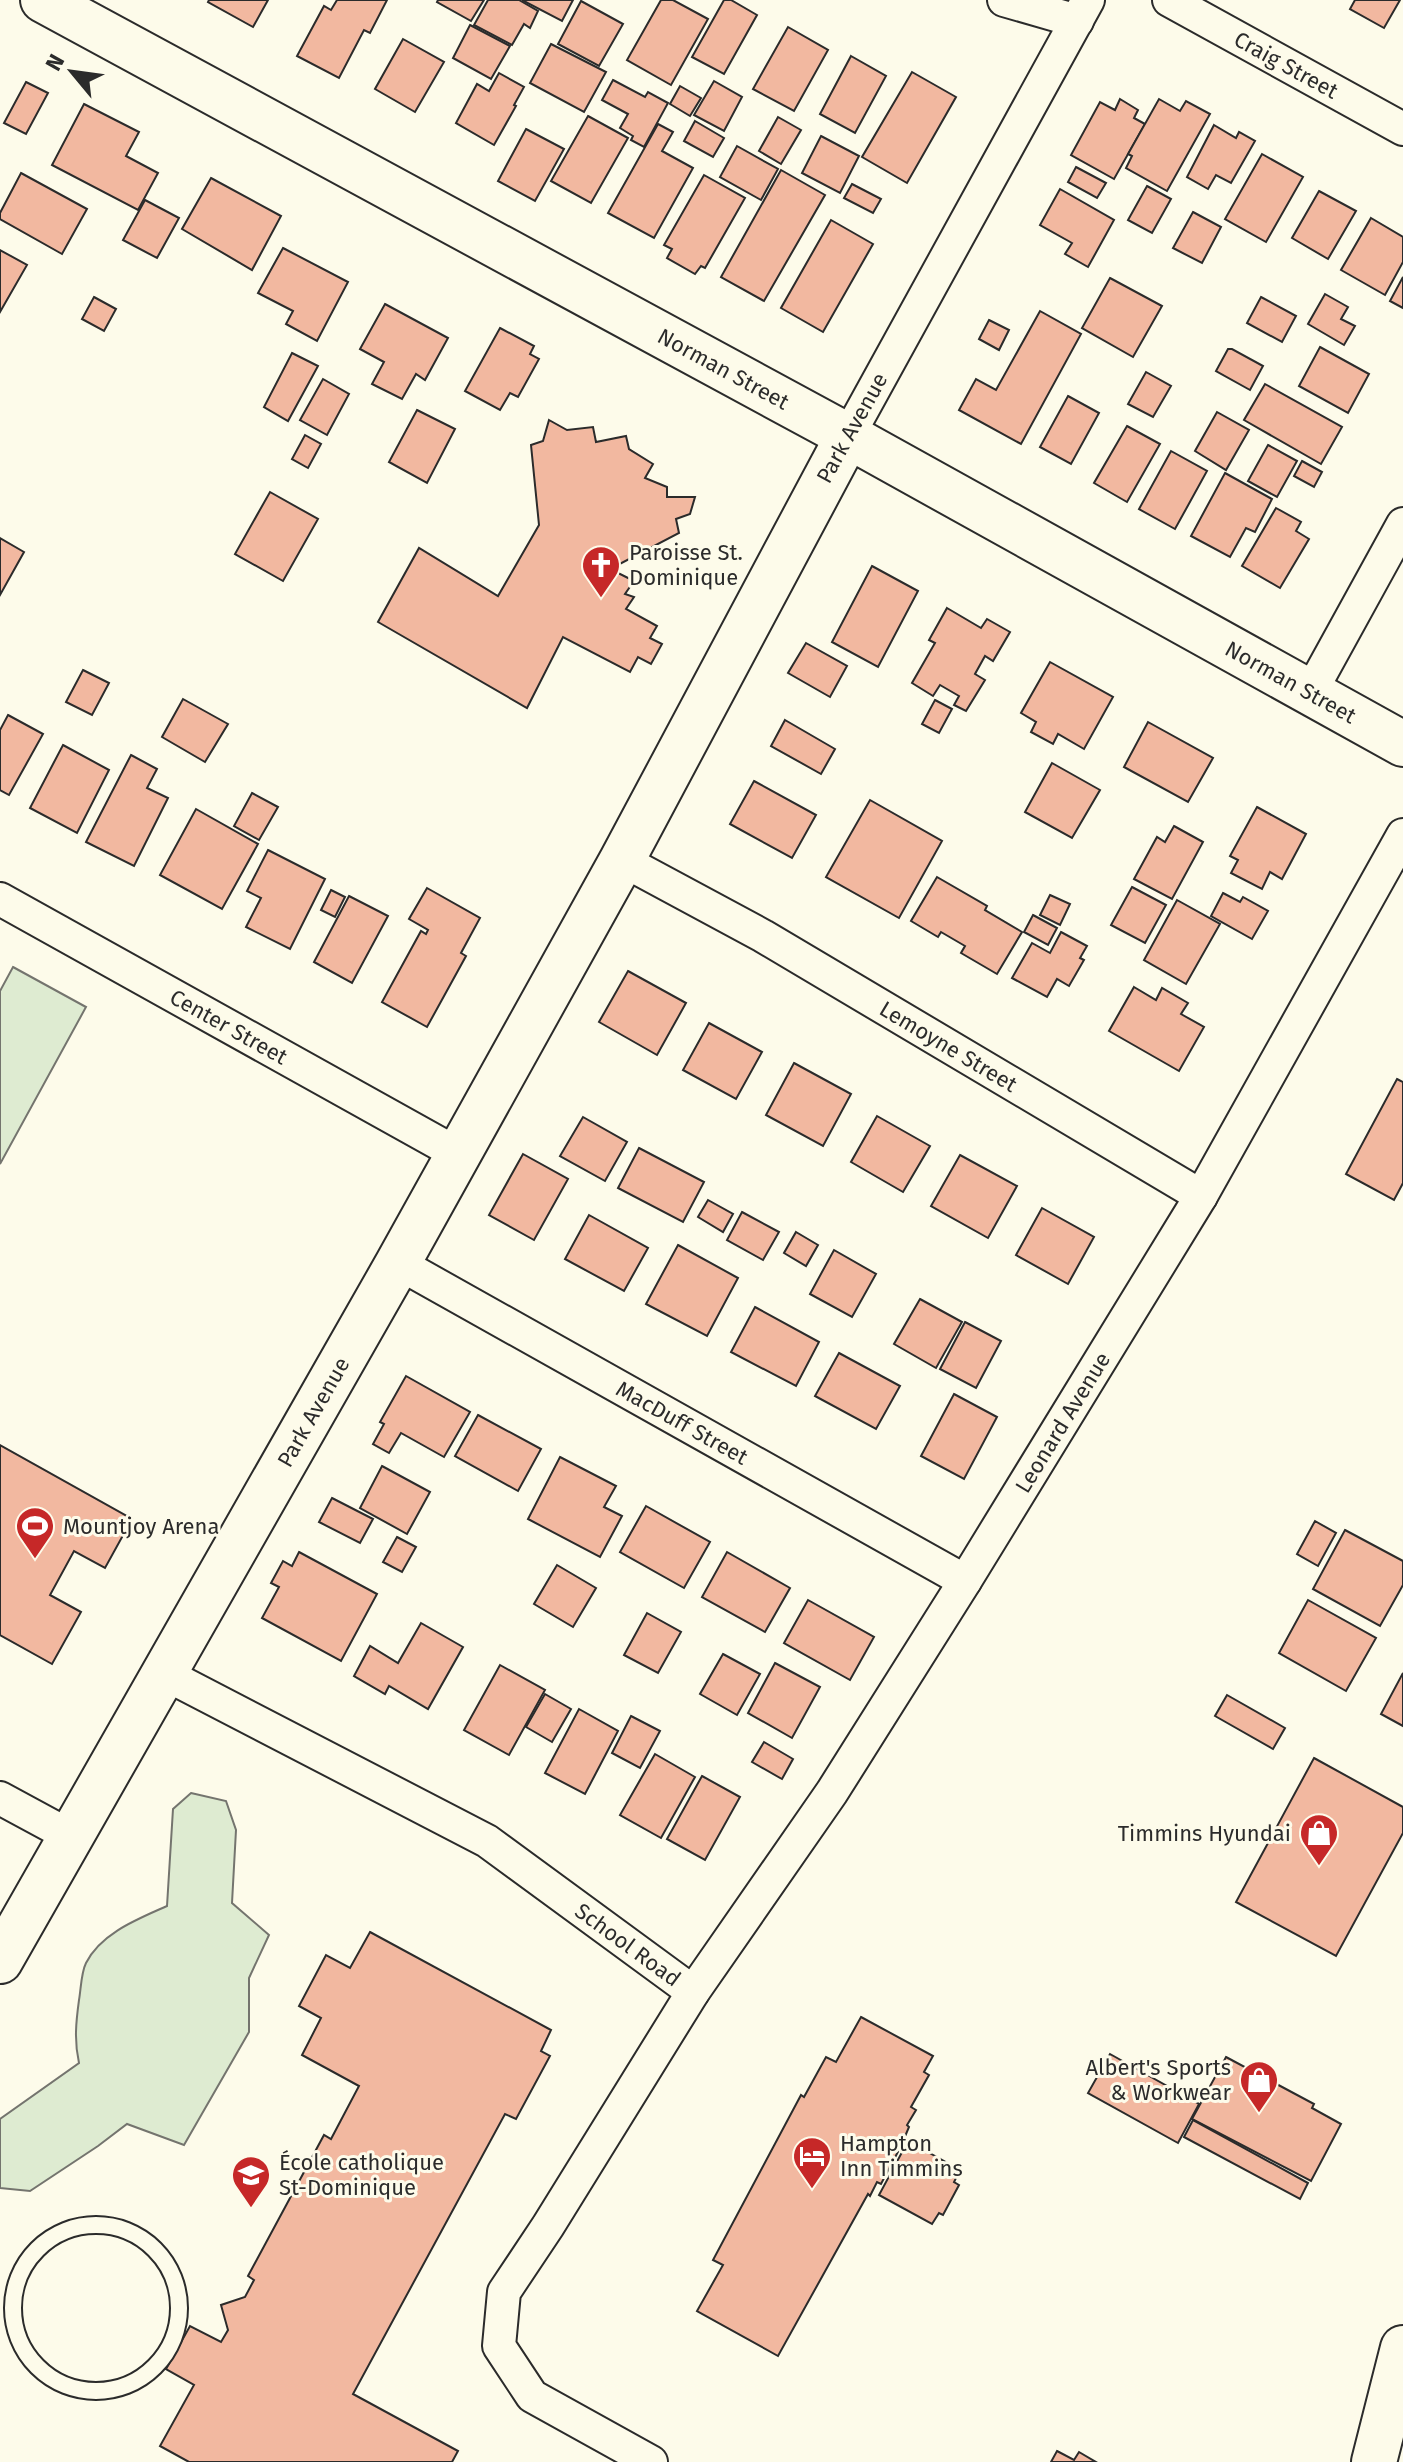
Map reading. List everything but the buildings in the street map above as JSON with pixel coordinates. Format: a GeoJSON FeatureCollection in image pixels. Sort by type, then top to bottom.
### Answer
{"type":"FeatureCollection","features":[{"type":"Feature","properties":{"kind":"street","name":"Norman Street"},"geometry":{"type":"LineString","coordinates":[[43,0],[848,436],[1403,744]]}},
{"type":"Feature","properties":{"kind":"street"},"geometry":{"type":"LineString","coordinates":[[1004,0],[1082,10]]}},
{"type":"Feature","properties":{"kind":"street","name":"Craig Street"},"geometry":{"type":"LineString","coordinates":[[1169,0],[1403,129]]}},
{"type":"Feature","properties":{"kind":"street","name":"Park Avenue"},"geometry":{"type":"LineString","coordinates":[[0,1961],[398,1263],[622,860],[848,436],[1082,10]]}},
{"type":"Feature","properties":{"kind":"street"},"geometry":{"type":"LineString","coordinates":[[1310,693],[1403,524]]}},
{"type":"Feature","properties":{"kind":"street","name":"Leonard Avenue"},"geometry":{"type":"LineString","coordinates":[[693,1992],[832,1792],[965,1581],[1201,1196],[1403,835]]}},
{"type":"Feature","properties":{"kind":"street","name":"Lemoyne Street"},"geometry":{"type":"LineString","coordinates":[[622,860],[763,936],[1201,1196]]}},
{"type":"Feature","properties":{"kind":"street","name":"Center Street"},"geometry":{"type":"LineString","coordinates":[[0,899],[458,1154]]}},
{"type":"Feature","properties":{"kind":"street","name":"MacDuff Street"},"geometry":{"type":"LineString","coordinates":[[398,1263],[965,1581]]}},
{"type":"Feature","properties":{"kind":"street","name":"School Road"},"geometry":{"type":"LineString","coordinates":[[163,1673],[487,1841],[693,1992],[504,2292],[499,2346],[532,2396],[651,2462]]}},
{"type":"Feature","properties":{"kind":"street"},"geometry":{"type":"LineString","coordinates":[[0,1798],[72,1837]]}},
{"type":"Feature","properties":{"kind":"street"},"geometry":{"type":"LineString","coordinates":[[1374,2462],[1403,2348]]}},
{"type":"Feature","properties":{"kind":"lane"},"geometry":{"type":"LineString","coordinates":[[92,2225],[119,2228],[143,2239],[163,2258],[176,2281],[180,2308],[175,2336],[161,2361],[140,2380],[113,2390],[85,2392],[57,2383],[35,2366],[19,2342],[6,2313],[25,2264],[43,2244],[66,2230],[92,2225]]}},
{"type":"Feature","properties":{"kind":"green space"},"geometry":{"type":"Polygon","coordinates":[[[13,967],[86,1007],[0,1164],[0,991],[13,967]]]}},
{"type":"Feature","properties":{"kind":"green space"},"geometry":{"type":"Polygon","coordinates":[[[191,1793],[226,1801],[236,1830],[232,1903],[269,1935],[249,1978],[249,2032],[184,2145],[127,2124],[30,2191],[0,2188],[0,2119],[79,2063],[76,2024],[86,1963],[111,1935],[167,1906],[173,1809],[191,1793]]]}},
{"type":"Feature","properties":{"kind":"place","name":"Paroisse St. Dominique"},"geometry":{"type":"Point","coordinates":[601,599]}},
{"type":"Feature","properties":{"kind":"place","name":"Mountjoy Arena"},"geometry":{"type":"Point","coordinates":[35,1560]}},
{"type":"Feature","properties":{"kind":"place","name":"Timmins Hyundai"},"geometry":{"type":"Point","coordinates":[1319,1867]}},
{"type":"Feature","properties":{"kind":"place","name":"Albert's Sports & Workwear"},"geometry":{"type":"Point","coordinates":[1259,2114]}},
{"type":"Feature","properties":{"kind":"place","name":"Hampton Inn Timmins"},"geometry":{"type":"Point","coordinates":[812,2190]}},
{"type":"Feature","properties":{"kind":"place","name":"École catholique St-Dominique"},"geometry":{"type":"Point","coordinates":[251,2209]}}]}
